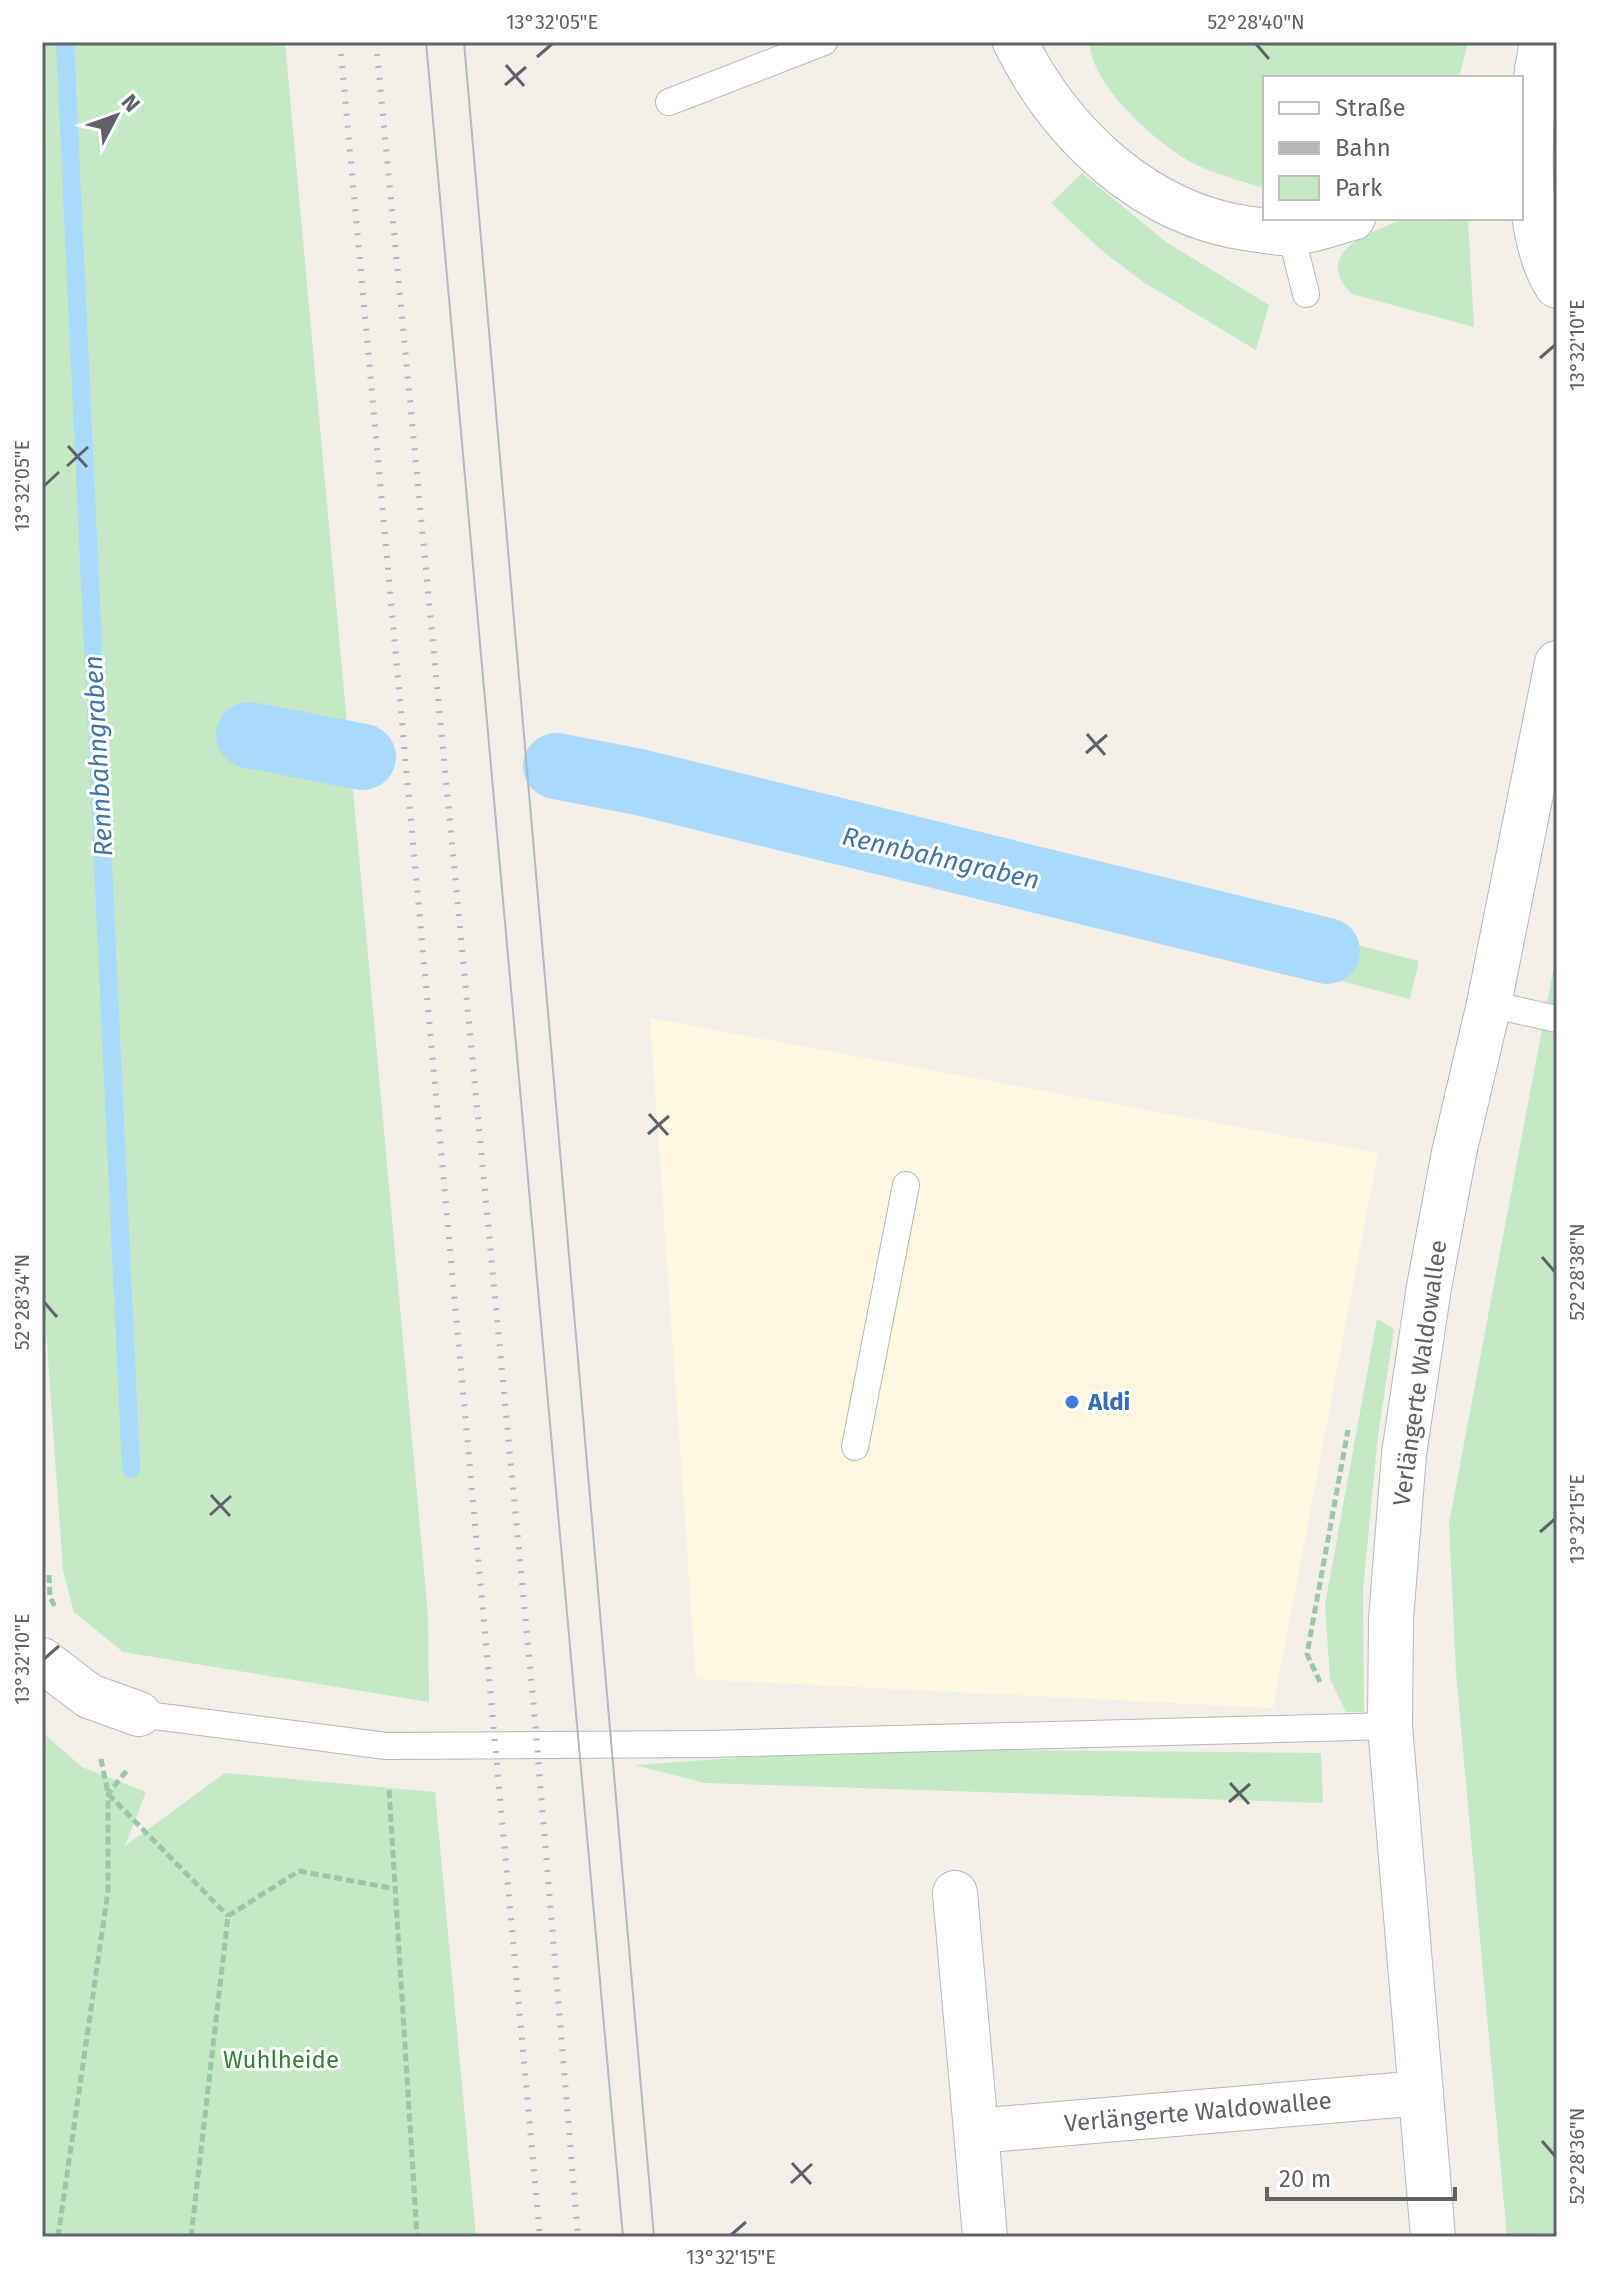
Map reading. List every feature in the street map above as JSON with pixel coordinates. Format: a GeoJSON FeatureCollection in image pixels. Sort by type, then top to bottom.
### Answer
{"type":"FeatureCollection","features":[{"type":"Feature","properties":{"kind":"street"},"geometry":{"type":"LineString","coordinates":[[1015,42],[1048,101],[1120,175],[1169,205],[1228,226],[1291,234],[1345,220]]}},
{"type":"Feature","properties":{"kind":"street"},"geometry":{"type":"LineString","coordinates":[[1542,42],[1525,172],[1545,268],[1557,286]]}},
{"type":"Feature","properties":{"kind":"street","name":"Verlängerte Waldowallee"},"geometry":{"type":"LineString","coordinates":[[1433,2237],[1390,1726],[1391,1619],[1404,1454],[1429,1287],[1454,1153],[1489,1004],[1557,663]]}},
{"type":"Feature","properties":{"kind":"street"},"geometry":{"type":"LineString","coordinates":[[42,1660],[89,1696],[155,1717]]}},
{"type":"Feature","properties":{"kind":"street"},"geometry":{"type":"LineString","coordinates":[[955,1893],[985,2237]]}},
{"type":"Feature","properties":{"kind":"street","name":"Verlängerte Waldowallee"},"geometry":{"type":"LineString","coordinates":[[976,2131],[1421,2093]]}},
{"type":"Feature","properties":{"kind":"lane"},"geometry":{"type":"LineString","coordinates":[[669,102],[824,42]]}},
{"type":"Feature","properties":{"kind":"lane"},"geometry":{"type":"LineString","coordinates":[[1291,234],[1306,294]]}},
{"type":"Feature","properties":{"kind":"lane"},"geometry":{"type":"LineString","coordinates":[[1489,1004],[1557,1019]]}},
{"type":"Feature","properties":{"kind":"lane"},"geometry":{"type":"LineString","coordinates":[[855,1447],[906,1185]]}},
{"type":"Feature","properties":{"kind":"lane"},"geometry":{"type":"LineString","coordinates":[[155,1717],[386,1746],[710,1744],[1390,1726]]}},
{"type":"Feature","properties":{"kind":"path"},"geometry":{"type":"LineString","coordinates":[[1340,1729],[1307,1654],[1348,1427]]}},
{"type":"Feature","properties":{"kind":"path"},"geometry":{"type":"LineString","coordinates":[[108,1794],[155,1717]]}},
{"type":"Feature","properties":{"kind":"path"},"geometry":{"type":"LineString","coordinates":[[386,1746],[417,2237]]}},
{"type":"Feature","properties":{"kind":"path"},"geometry":{"type":"LineString","coordinates":[[58,2237],[108,1891],[108,1794],[99,1749]]}},
{"type":"Feature","properties":{"kind":"path"},"geometry":{"type":"LineString","coordinates":[[108,1794],[228,1916]]}},
{"type":"Feature","properties":{"kind":"path"},"geometry":{"type":"LineString","coordinates":[[228,1916],[299,1871],[396,1889]]}},
{"type":"Feature","properties":{"kind":"path"},"geometry":{"type":"LineString","coordinates":[[191,2237],[228,1916]]}},
{"type":"Feature","properties":{"kind":"shaded area"},"geometry":{"type":"Polygon","coordinates":[[[650,1018],[1378,1153],[1273,1708],[696,1679],[650,1018]]]}},
{"type":"Feature","properties":{"kind":"green space"},"geometry":{"type":"Polygon","coordinates":[[[42,42],[285,42],[428,1615],[429,1702],[123,1652],[74,1612],[63,1571],[42,1274],[42,42]]]}},
{"type":"Feature","properties":{"kind":"green space"},"geometry":{"type":"Polygon","coordinates":[[[1090,42],[1468,42],[1460,76],[1263,76],[1263,188],[1195,164],[1163,143],[1113,94],[1093,59],[1090,42]]]}},
{"type":"Feature","properties":{"kind":"green space"},"geometry":{"type":"Polygon","coordinates":[[[1082,173],[1166,242],[1269,305],[1256,350],[1145,283],[1101,250],[1051,203],[1082,173]]]}},
{"type":"Feature","properties":{"kind":"green space"},"geometry":{"type":"Polygon","coordinates":[[[1402,220],[1468,220],[1474,327],[1352,294],[1340,279],[1338,266],[1342,254],[1352,244],[1402,220]]]}},
{"type":"Feature","properties":{"kind":"green space"},"geometry":{"type":"Polygon","coordinates":[[[626,758],[1419,961],[1410,999],[630,795],[626,758]]]}},
{"type":"Feature","properties":{"kind":"green space"},"geometry":{"type":"Polygon","coordinates":[[[1557,950],[1557,2237],[1507,2237],[1456,1673],[1449,1523],[1557,950]]]}},
{"type":"Feature","properties":{"kind":"green space"},"geometry":{"type":"Polygon","coordinates":[[[1377,1319],[1394,1329],[1378,1435],[1363,1590],[1364,1712],[1346,1712],[1330,1679],[1325,1605],[1377,1319]]]}},
{"type":"Feature","properties":{"kind":"green space","name":"Wuhlheide"},"geometry":{"type":"Polygon","coordinates":[[[42,1732],[82,1767],[146,1792],[125,1846],[225,1773],[435,1792],[476,2237],[42,2237],[42,1732]]]}},
{"type":"Feature","properties":{"kind":"green space"},"geometry":{"type":"Polygon","coordinates":[[[867,1749],[1321,1753],[1323,1803],[705,1783],[635,1765],[867,1749]]]}},
{"type":"Feature","properties":{"kind":"waterway","name":"Rennbahngraben"},"geometry":{"type":"LineString","coordinates":[[65,42],[131,1469]]}},
{"type":"Feature","properties":{"kind":"waterway","name":"Rennbahngraben"},"geometry":{"type":"LineString","coordinates":[[249,735],[363,757]]}},
{"type":"Feature","properties":{"kind":"waterway","name":"Rennbahngraben"},"geometry":{"type":"LineString","coordinates":[[556,766],[639,782],[1327,951]]}},
{"type":"Feature","properties":{"kind":"tram line"},"geometry":{"type":"LineString","coordinates":[[426,42],[623,2237]]}},
{"type":"Feature","properties":{"kind":"tram line"},"geometry":{"type":"LineString","coordinates":[[464,42],[654,2237]]}},
{"type":"Feature","properties":{"kind":"railway"},"geometry":{"type":"LineString","coordinates":[[340,42],[540,2237]]}},
{"type":"Feature","properties":{"kind":"railway"},"geometry":{"type":"LineString","coordinates":[[376,42],[533,1698],[578,2237]]}},
{"type":"Feature","properties":{"kind":"place","name":"Aldi"},"geometry":{"type":"Point","coordinates":[1072,1402]}}]}
